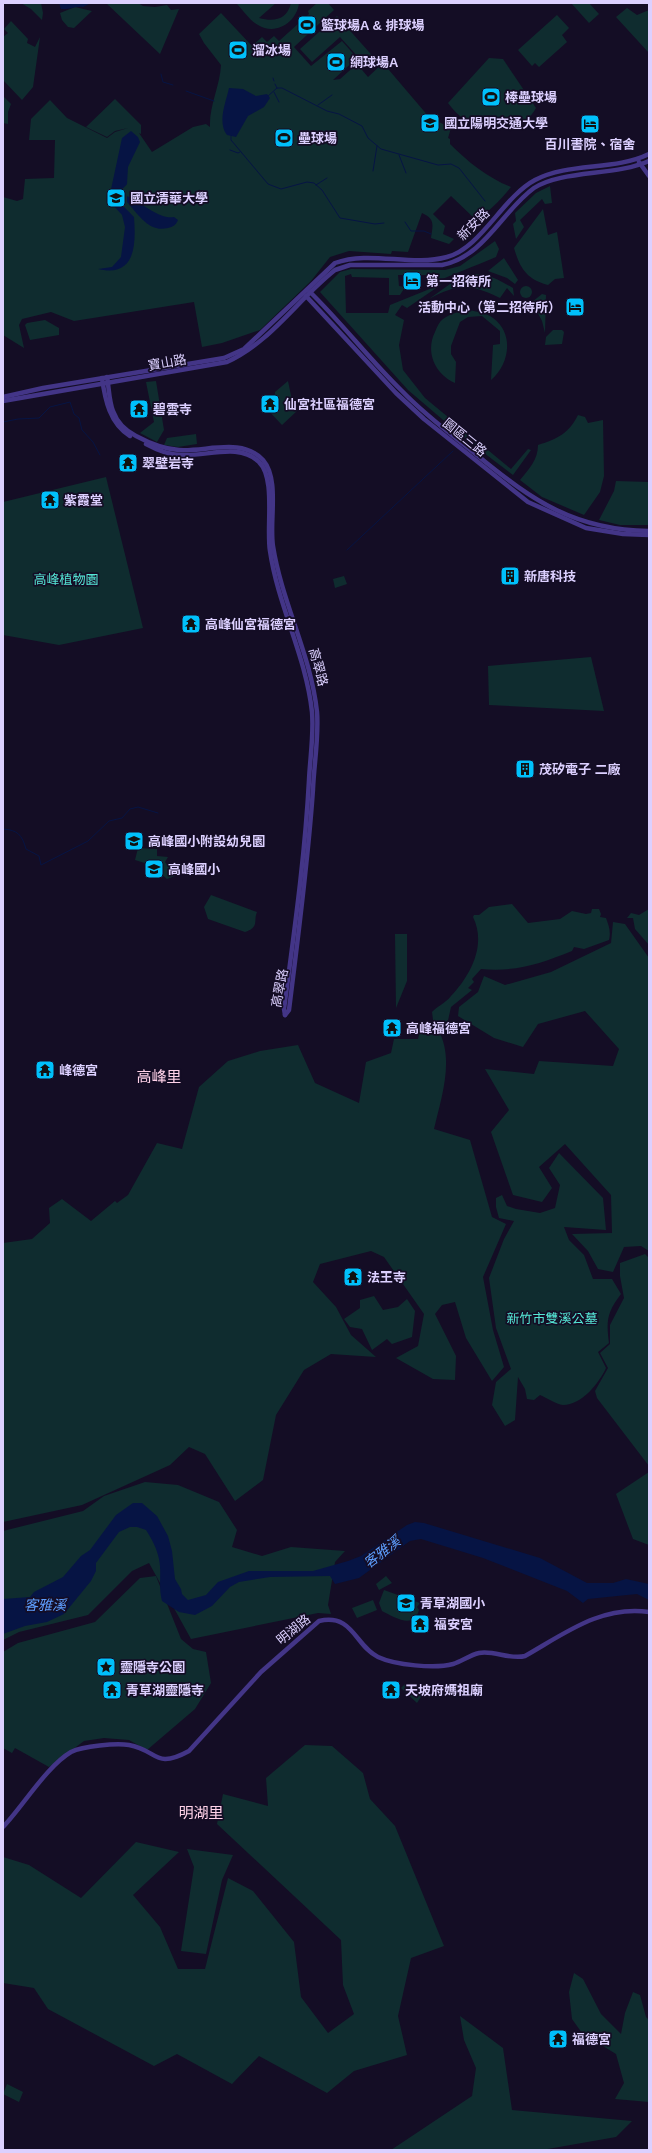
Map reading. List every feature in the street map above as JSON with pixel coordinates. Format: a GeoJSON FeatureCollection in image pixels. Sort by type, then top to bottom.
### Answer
{"type":"FeatureCollection","features":[{"type":"Feature","properties":{"kind":"street","name":"新安路"},"geometry":{"type":"LineString","coordinates":[[309,291],[331,266],[342,260],[428,259],[451,256],[463,250],[520,192],[534,180],[553,174],[637,159],[647,155]]}},
{"type":"Feature","properties":{"kind":"street"},"geometry":{"type":"LineString","coordinates":[[647,155],[648,163]]}},
{"type":"Feature","properties":{"kind":"street"},"geometry":{"type":"LineString","coordinates":[[637,159],[649,176]]}},
{"type":"Feature","properties":{"kind":"street","name":"新安路"},"geometry":{"type":"LineString","coordinates":[[309,291],[343,266],[442,265],[463,258],[472,251],[527,194],[543,183],[557,179],[599,174],[648,163]]}},
{"type":"Feature","properties":{"kind":"street","name":"寶山路"},"geometry":{"type":"LineString","coordinates":[[3,396],[214,360],[235,354],[251,343],[309,291]]}},
{"type":"Feature","properties":{"kind":"street","name":"園區三路"},"geometry":{"type":"LineString","coordinates":[[309,291],[402,392],[513,484],[545,505],[589,523],[623,529],[649,531]]}},
{"type":"Feature","properties":{"kind":"street","name":"園區三路"},"geometry":{"type":"LineString","coordinates":[[305,295],[376,372],[419,414],[528,502],[586,528],[622,534],[649,535]]}},
{"type":"Feature","properties":{"kind":"street","name":"高翠路"},"geometry":{"type":"LineString","coordinates":[[106,379],[113,411],[122,426],[132,434],[159,447],[177,450],[232,447],[247,449],[259,456],[270,471],[272,483],[273,544],[286,596],[309,672],[317,714],[310,823],[289,1010],[285,1015],[284,1009],[307,822],[312,714],[301,658],[271,560],[268,535],[268,481],[266,472],[261,462],[245,453],[234,451],[174,455],[158,450],[136,440],[120,430],[114,423],[102,384],[106,379]]}},
{"type":"Feature","properties":{"kind":"street"},"geometry":{"type":"LineString","coordinates":[[3,401],[102,384]]}},
{"type":"Feature","properties":{"kind":"street","name":"明湖路"},"geometry":{"type":"LineString","coordinates":[[3,1827],[55,1765],[72,1752],[85,1748],[130,1745],[154,1757],[165,1760],[176,1758],[189,1751],[261,1672],[319,1621],[328,1619],[336,1620],[343,1624],[376,1657],[393,1662],[430,1666],[452,1664],[480,1653],[518,1658],[525,1656],[596,1616],[629,1611],[649,1612]]}},
{"type":"Feature","properties":{"kind":"green space"},"geometry":{"type":"Polygon","coordinates":[[[21,3],[41,3],[43,13],[42,20],[31,9],[21,3]]]}},
{"type":"Feature","properties":{"kind":"green space"},"geometry":{"type":"Polygon","coordinates":[[[106,3],[138,3],[143,6],[155,7],[167,5],[171,10],[179,9],[160,54],[106,3]]]}},
{"type":"Feature","properties":{"kind":"green space"},"geometry":{"type":"Polygon","coordinates":[[[236,3],[276,3],[259,18],[270,20],[283,16],[289,9],[291,3],[299,3],[294,16],[290,21],[278,28],[272,29],[265,28],[255,23],[236,3]]]}},
{"type":"Feature","properties":{"kind":"green space"},"geometry":{"type":"Polygon","coordinates":[[[317,3],[328,3],[334,10],[294,47],[311,66],[342,41],[357,58],[333,80],[340,79],[357,64],[368,77],[383,63],[429,117],[451,128],[448,138],[450,139],[450,144],[457,151],[486,174],[511,187],[499,201],[475,219],[451,196],[433,214],[445,226],[443,234],[454,239],[449,244],[431,238],[432,222],[429,217],[422,213],[408,252],[392,251],[391,254],[349,251],[330,257],[311,281],[260,330],[222,343],[202,347],[194,302],[74,321],[51,312],[22,319],[19,325],[24,348],[3,335],[3,197],[17,201],[23,199],[25,179],[54,178],[55,140],[29,140],[31,119],[50,100],[67,118],[107,138],[115,132],[128,128],[115,131],[107,137],[86,127],[115,99],[141,125],[141,134],[139,133],[152,152],[193,127],[206,124],[210,127],[211,111],[219,81],[221,65],[199,34],[221,13],[252,46],[262,37],[267,42],[274,36],[279,41],[309,14],[308,11],[317,3]]]}},
{"type":"Feature","properties":{"kind":"green space"},"geometry":{"type":"Polygon","coordinates":[[[571,3],[589,3],[599,14],[589,23],[571,3]]]}},
{"type":"Feature","properties":{"kind":"green space"},"geometry":{"type":"Polygon","coordinates":[[[75,7],[92,11],[74,28],[68,27],[62,20],[60,13],[75,7]]]}},
{"type":"Feature","properties":{"kind":"green space"},"geometry":{"type":"Polygon","coordinates":[[[627,8],[637,15],[649,10],[649,53],[616,17],[627,8]]]}},
{"type":"Feature","properties":{"kind":"green space"},"geometry":{"type":"Polygon","coordinates":[[[557,15],[569,28],[562,35],[567,42],[539,67],[535,63],[532,66],[518,50],[557,15]]]}},
{"type":"Feature","properties":{"kind":"green space"},"geometry":{"type":"Polygon","coordinates":[[[337,16],[377,61],[368,68],[340,37],[312,62],[300,49],[337,16]]]}},
{"type":"Feature","properties":{"kind":"green space"},"geometry":{"type":"Polygon","coordinates":[[[11,21],[28,39],[27,43],[35,47],[40,37],[33,87],[22,100],[3,80],[3,37],[8,33],[4,29],[11,21]]]}},
{"type":"Feature","properties":{"kind":"green space","name":"棒壘球場"},"geometry":{"type":"Polygon","coordinates":[[[489,58],[503,59],[536,108],[530,116],[523,121],[504,127],[484,126],[466,120],[456,113],[448,103],[489,58]]]}},
{"type":"Feature","properties":{"kind":"green space"},"geometry":{"type":"Polygon","coordinates":[[[3,96],[11,104],[8,112],[8,124],[3,123],[3,96]]]}},
{"type":"Feature","properties":{"kind":"green space"},"geometry":{"type":"Polygon","coordinates":[[[550,186],[552,203],[545,204],[542,199],[520,220],[524,227],[516,239],[513,224],[516,221],[515,213],[536,193],[550,186]]]}},
{"type":"Feature","properties":{"kind":"green space"},"geometry":{"type":"Polygon","coordinates":[[[543,209],[548,235],[557,232],[564,278],[555,279],[548,285],[534,280],[525,272],[514,248],[543,209]]]}},
{"type":"Feature","properties":{"kind":"green space"},"geometry":{"type":"Polygon","coordinates":[[[495,241],[499,249],[496,257],[430,285],[428,275],[398,275],[399,286],[405,287],[400,295],[389,295],[389,278],[352,277],[351,274],[345,276],[346,313],[388,313],[390,305],[442,284],[407,308],[402,305],[395,315],[404,320],[399,345],[403,370],[425,398],[511,469],[528,449],[531,450],[513,475],[463,437],[408,390],[320,292],[340,272],[351,269],[445,270],[460,266],[495,241]]]}},
{"type":"Feature","properties":{"kind":"green space"},"geometry":{"type":"Polygon","coordinates":[[[504,258],[518,280],[515,284],[507,278],[488,271],[504,258]]]}},
{"type":"Feature","properties":{"kind":"green space"},"geometry":{"type":"Polygon","coordinates":[[[475,274],[480,274],[499,280],[508,285],[513,288],[514,296],[507,288],[500,298],[481,290],[464,287],[448,290],[429,299],[450,284],[475,274]]]}},
{"type":"Feature","properties":{"kind":"green space"},"geometry":{"type":"Polygon","coordinates":[[[524,286],[528,286],[532,292],[528,298],[524,298],[520,294],[520,290],[524,286]]]}},
{"type":"Feature","properties":{"kind":"green space"},"geometry":{"type":"Polygon","coordinates":[[[542,294],[546,295],[545,333],[542,321],[532,302],[542,294]]]}},
{"type":"Feature","properties":{"kind":"green space"},"geometry":{"type":"Polygon","coordinates":[[[470,310],[488,315],[500,325],[507,341],[507,349],[502,366],[491,380],[493,345],[500,344],[500,331],[482,316],[468,317],[460,322],[451,346],[451,354],[456,362],[455,383],[442,374],[437,368],[432,355],[432,340],[438,325],[443,319],[449,315],[470,310]]]}},
{"type":"Feature","properties":{"kind":"green space"},"geometry":{"type":"Polygon","coordinates":[[[45,320],[59,328],[59,335],[30,340],[25,325],[27,323],[45,320]]]}},
{"type":"Feature","properties":{"kind":"green space"},"geometry":{"type":"Polygon","coordinates":[[[553,330],[562,330],[564,332],[562,344],[545,345],[546,337],[553,330]]]}},
{"type":"Feature","properties":{"kind":"green space"},"geometry":{"type":"Polygon","coordinates":[[[156,381],[164,430],[157,442],[140,433],[154,422],[146,382],[156,381]]]}},
{"type":"Feature","properties":{"kind":"green space"},"geometry":{"type":"Polygon","coordinates":[[[288,381],[293,405],[298,410],[282,425],[267,409],[274,406],[275,392],[288,381]]]}},
{"type":"Feature","properties":{"kind":"green space"},"geometry":{"type":"Polygon","coordinates":[[[578,415],[585,417],[588,423],[603,420],[604,476],[600,492],[584,515],[542,497],[520,480],[535,460],[538,445],[557,438],[567,431],[578,415]]]}},
{"type":"Feature","properties":{"kind":"green space"},"geometry":{"type":"Polygon","coordinates":[[[196,434],[197,444],[178,447],[164,445],[167,438],[196,434]]]}},
{"type":"Feature","properties":{"kind":"green space","name":"高峰植物園"},"geometry":{"type":"Polygon","coordinates":[[[106,477],[143,628],[59,645],[3,635],[3,502],[106,477]]]}},
{"type":"Feature","properties":{"kind":"green space"},"geometry":{"type":"Polygon","coordinates":[[[616,481],[649,482],[649,525],[620,525],[599,520],[614,491],[616,481]]]}},
{"type":"Feature","properties":{"kind":"green space"},"geometry":{"type":"Polygon","coordinates":[[[344,576],[347,584],[335,588],[333,579],[344,576]]]}},
{"type":"Feature","properties":{"kind":"green space"},"geometry":{"type":"Polygon","coordinates":[[[591,657],[604,711],[489,705],[488,666],[591,657]]]}},
{"type":"Feature","properties":{"kind":"green space"},"geometry":{"type":"Polygon","coordinates":[[[138,848],[157,849],[157,856],[168,857],[165,862],[168,866],[176,869],[175,876],[167,879],[151,865],[135,860],[138,848]]]}},
{"type":"Feature","properties":{"kind":"green space"},"geometry":{"type":"Polygon","coordinates":[[[211,895],[257,912],[253,928],[245,932],[208,919],[204,907],[211,895]]]}},
{"type":"Feature","properties":{"kind":"green space"},"geometry":{"type":"Polygon","coordinates":[[[512,904],[528,923],[560,919],[572,911],[586,914],[591,913],[592,909],[599,909],[601,914],[600,917],[606,918],[608,924],[610,932],[609,940],[584,949],[574,947],[572,951],[528,966],[494,970],[481,969],[472,979],[474,982],[468,988],[472,990],[451,1007],[447,1025],[433,1020],[432,1012],[447,1001],[458,988],[470,970],[474,960],[478,938],[477,928],[473,917],[474,915],[479,915],[489,907],[512,904]]]}},
{"type":"Feature","properties":{"kind":"green space"},"geometry":{"type":"Polygon","coordinates":[[[649,909],[649,945],[635,929],[633,918],[627,918],[631,913],[639,915],[649,909]]]}},
{"type":"Feature","properties":{"kind":"green space"},"geometry":{"type":"Polygon","coordinates":[[[613,922],[625,924],[649,958],[649,1251],[641,1246],[624,1247],[613,1272],[598,1269],[588,1251],[572,1234],[612,1233],[611,1195],[565,1144],[539,1167],[552,1188],[542,1202],[513,1195],[491,1132],[509,1110],[485,1069],[534,1074],[539,1061],[613,1066],[619,1049],[585,1011],[538,1024],[523,1047],[494,1038],[458,1016],[459,1007],[478,992],[484,976],[505,985],[551,972],[611,943],[613,922]]]}},
{"type":"Feature","properties":{"kind":"green space"},"geometry":{"type":"Polygon","coordinates":[[[395,934],[407,934],[407,981],[396,1008],[395,934]]]}},
{"type":"Feature","properties":{"kind":"green space"},"geometry":{"type":"Polygon","coordinates":[[[421,1026],[438,1030],[446,1053],[443,1092],[434,1129],[470,1140],[492,1217],[506,1224],[483,1277],[493,1330],[504,1367],[492,1381],[466,1338],[455,1302],[442,1305],[435,1314],[456,1356],[455,1380],[433,1379],[396,1358],[418,1346],[424,1314],[384,1257],[371,1251],[320,1264],[313,1282],[336,1307],[351,1335],[376,1357],[331,1354],[304,1370],[276,1415],[263,1480],[235,1501],[205,1454],[189,1447],[170,1465],[82,1505],[3,1522],[3,1243],[32,1239],[50,1223],[49,1208],[62,1199],[91,1221],[115,1201],[117,1203],[128,1195],[157,1143],[182,1149],[199,1087],[228,1061],[260,1051],[298,1045],[315,1083],[359,1103],[366,1062],[391,1053],[394,1039],[418,1039],[421,1026]]]}},
{"type":"Feature","properties":{"kind":"green space","name":"新竹市雙溪公墓"},"geometry":{"type":"Polygon","coordinates":[[[559,1153],[603,1198],[606,1230],[564,1227],[569,1240],[584,1255],[593,1279],[612,1279],[621,1294],[610,1312],[608,1323],[609,1343],[598,1352],[606,1368],[599,1380],[589,1392],[577,1401],[563,1405],[540,1395],[534,1400],[527,1399],[525,1389],[518,1377],[515,1420],[505,1426],[492,1405],[496,1382],[511,1369],[496,1328],[489,1278],[504,1239],[514,1221],[499,1218],[496,1207],[496,1198],[502,1195],[507,1206],[516,1209],[540,1213],[555,1208],[560,1185],[549,1168],[559,1153]]]}},
{"type":"Feature","properties":{"kind":"green space"},"geometry":{"type":"Polygon","coordinates":[[[645,1254],[649,1258],[649,1466],[597,1398],[595,1391],[608,1368],[600,1353],[610,1344],[610,1325],[624,1298],[620,1276],[620,1263],[645,1254]]]}},
{"type":"Feature","properties":{"kind":"green space"},"geometry":{"type":"Polygon","coordinates":[[[374,1296],[383,1310],[398,1307],[407,1299],[415,1311],[412,1337],[392,1344],[387,1339],[372,1350],[362,1329],[350,1327],[344,1319],[360,1308],[360,1300],[374,1296]]]}},
{"type":"Feature","properties":{"kind":"green space"},"geometry":{"type":"Polygon","coordinates":[[[649,1472],[649,1545],[633,1539],[616,1494],[649,1472]]]}},
{"type":"Feature","properties":{"kind":"green space"},"geometry":{"type":"Polygon","coordinates":[[[145,1482],[178,1485],[219,1502],[237,1530],[232,1547],[262,1556],[291,1547],[345,1551],[335,1562],[328,1605],[331,1614],[318,1613],[191,1639],[149,1563],[132,1571],[88,1615],[19,1632],[3,1640],[3,1531],[83,1511],[104,1496],[145,1482]]]}},
{"type":"Feature","properties":{"kind":"green space","name":"靈隱寺公園"},"geometry":{"type":"Polygon","coordinates":[[[156,1576],[181,1639],[193,1649],[206,1652],[211,1683],[195,1709],[147,1750],[129,1740],[104,1738],[84,1741],[49,1767],[15,1748],[12,1753],[3,1748],[3,1652],[18,1643],[95,1622],[140,1578],[156,1576]]]}},
{"type":"Feature","properties":{"kind":"green space"},"geometry":{"type":"Polygon","coordinates":[[[386,1576],[392,1583],[379,1590],[376,1584],[386,1576]]]}},
{"type":"Feature","properties":{"kind":"green space"},"geometry":{"type":"Polygon","coordinates":[[[384,1590],[420,1603],[417,1607],[419,1610],[416,1616],[408,1621],[398,1619],[382,1611],[379,1603],[384,1590]]]}},
{"type":"Feature","properties":{"kind":"green space"},"geometry":{"type":"Polygon","coordinates":[[[373,1600],[377,1610],[357,1618],[352,1608],[373,1600]]]}},
{"type":"Feature","properties":{"kind":"green space"},"geometry":{"type":"Polygon","coordinates":[[[405,1684],[428,1686],[417,1703],[401,1688],[405,1684]]]}},
{"type":"Feature","properties":{"kind":"green space"},"geometry":{"type":"Polygon","coordinates":[[[305,1745],[332,1746],[363,1773],[370,1799],[395,1826],[444,1946],[411,1958],[398,2016],[407,2055],[354,2071],[327,2093],[259,2056],[232,2084],[177,2054],[154,2066],[48,2009],[34,1988],[3,1983],[3,1857],[29,1865],[81,1898],[136,1842],[179,1852],[133,1895],[160,1927],[178,1969],[205,1969],[228,1878],[253,1891],[294,1942],[301,1997],[328,2033],[354,2014],[343,1985],[341,1940],[217,1824],[223,1794],[268,1806],[266,1778],[305,1745]]]}},
{"type":"Feature","properties":{"kind":"green space"},"geometry":{"type":"Polygon","coordinates":[[[187,1849],[233,1855],[222,1880],[206,1954],[181,1951],[194,1867],[187,1849]]]}},
{"type":"Feature","properties":{"kind":"green space"},"geometry":{"type":"Polygon","coordinates":[[[574,1973],[583,1979],[601,2014],[621,2034],[625,2013],[633,1992],[640,1995],[646,2017],[649,2020],[649,2102],[615,2099],[624,2083],[616,2054],[603,2046],[587,2040],[572,2019],[569,1992],[574,1973]]]}},
{"type":"Feature","properties":{"kind":"green space"},"geometry":{"type":"Polygon","coordinates":[[[460,2016],[503,2048],[512,2110],[632,2121],[616,2137],[542,2150],[391,2150],[472,2096],[476,2068],[464,2040],[460,2016]]]}},
{"type":"Feature","properties":{"kind":"green space"},"geometry":{"type":"Polygon","coordinates":[[[7,2084],[23,2092],[19,2102],[3,2094],[7,2084]]]}},
{"type":"Feature","properties":{"kind":"water"},"geometry":{"type":"Polygon","coordinates":[[[59,3],[91,3],[83,7],[61,9],[59,3]]]}},
{"type":"Feature","properties":{"kind":"water"},"geometry":{"type":"Polygon","coordinates":[[[229,88],[243,89],[256,96],[267,94],[270,98],[264,107],[248,116],[236,137],[227,135],[224,130],[222,118],[229,88]]]}},
{"type":"Feature","properties":{"kind":"water"},"geometry":{"type":"Polygon","coordinates":[[[131,131],[138,137],[140,142],[128,167],[127,184],[120,192],[119,200],[134,217],[134,248],[127,264],[120,268],[111,270],[98,269],[112,267],[121,257],[125,227],[122,215],[113,205],[110,194],[122,138],[131,131]]]}},
{"type":"Feature","properties":{"kind":"water"},"geometry":{"type":"Polygon","coordinates":[[[127,196],[157,214],[174,217],[178,220],[174,226],[161,229],[155,228],[140,217],[127,202],[127,196]]]}},
{"type":"Feature","properties":{"kind":"water","name":"客雅溪"},"geometry":{"type":"Polygon","coordinates":[[[133,1503],[142,1503],[157,1516],[168,1536],[172,1551],[175,1579],[181,1589],[182,1594],[188,1600],[206,1595],[218,1582],[249,1571],[313,1571],[348,1561],[361,1556],[407,1525],[415,1522],[424,1523],[540,1558],[587,1583],[613,1583],[626,1579],[649,1584],[649,1600],[637,1594],[588,1599],[583,1603],[567,1591],[483,1558],[421,1539],[410,1541],[359,1578],[335,1584],[330,1576],[270,1577],[239,1582],[230,1587],[212,1606],[195,1615],[179,1612],[162,1601],[160,1590],[160,1564],[154,1544],[146,1530],[137,1527],[130,1527],[119,1532],[96,1563],[96,1571],[91,1581],[64,1614],[47,1622],[25,1626],[3,1634],[3,1599],[30,1597],[34,1592],[63,1577],[81,1556],[90,1550],[116,1515],[133,1503]]]}},
{"type":"Feature","properties":{"kind":"waterway"},"geometry":{"type":"LineString","coordinates":[[161,74],[163,82],[173,85]]}},
{"type":"Feature","properties":{"kind":"waterway"},"geometry":{"type":"LineString","coordinates":[[275,84],[277,88]]}},
{"type":"Feature","properties":{"kind":"waterway"},"geometry":{"type":"LineString","coordinates":[[268,96],[277,88],[282,88],[327,111],[339,114],[362,126],[368,138],[381,149],[438,165],[451,164],[459,168],[485,201]]}},
{"type":"Feature","properties":{"kind":"waterway"},"geometry":{"type":"LineString","coordinates":[[186,91],[214,101]]}},
{"type":"Feature","properties":{"kind":"waterway"},"geometry":{"type":"LineString","coordinates":[[274,92],[279,102]]}},
{"type":"Feature","properties":{"kind":"waterway"},"geometry":{"type":"LineString","coordinates":[[318,105],[332,95]]}},
{"type":"Feature","properties":{"kind":"waterway"},"geometry":{"type":"LineString","coordinates":[[231,136],[231,140],[268,184],[281,189],[307,182],[314,183],[322,190],[340,218],[375,224],[384,223]]}},
{"type":"Feature","properties":{"kind":"waterway"},"geometry":{"type":"LineString","coordinates":[[373,171],[377,146]]}},
{"type":"Feature","properties":{"kind":"waterway"},"geometry":{"type":"LineString","coordinates":[[230,150],[238,153],[240,152]]}},
{"type":"Feature","properties":{"kind":"waterway"},"geometry":{"type":"LineString","coordinates":[[399,155],[406,173]]}},
{"type":"Feature","properties":{"kind":"waterway"},"geometry":{"type":"LineString","coordinates":[[316,185],[327,178]]}},
{"type":"Feature","properties":{"kind":"waterway"},"geometry":{"type":"LineString","coordinates":[[405,222],[411,231],[424,231],[431,234]]}},
{"type":"Feature","properties":{"kind":"waterway"},"geometry":{"type":"LineString","coordinates":[[3,422],[18,419],[39,418],[50,407],[70,402],[74,414],[79,418],[82,430],[93,442],[100,455]]}},
{"type":"Feature","properties":{"kind":"waterway"},"geometry":{"type":"LineString","coordinates":[[347,550],[453,451]]}},
{"type":"Feature","properties":{"kind":"waterway"},"geometry":{"type":"LineString","coordinates":[[3,829],[19,834],[26,849],[39,856],[41,865],[88,841],[109,821],[122,818],[130,809],[138,807],[158,813]]}},
{"type":"Feature","properties":{"kind":"place","name":"籃球場A & 排球場"},"geometry":{"type":"Point","coordinates":[307,25]}},
{"type":"Feature","properties":{"kind":"place","name":"溜冰場"},"geometry":{"type":"Point","coordinates":[238,50]}},
{"type":"Feature","properties":{"kind":"place","name":"網球場A"},"geometry":{"type":"Point","coordinates":[336,62]}},
{"type":"Feature","properties":{"kind":"place","name":"棒壘球場"},"geometry":{"type":"Point","coordinates":[491,97]}},
{"type":"Feature","properties":{"kind":"place","name":"國立陽明交通大學"},"geometry":{"type":"Point","coordinates":[430,123]}},
{"type":"Feature","properties":{"kind":"place","name":"百川書院、宿舍"},"geometry":{"type":"Point","coordinates":[590,124]}},
{"type":"Feature","properties":{"kind":"place","name":"壘球場"},"geometry":{"type":"Point","coordinates":[284,138]}},
{"type":"Feature","properties":{"kind":"place","name":"國立清華大學"},"geometry":{"type":"Point","coordinates":[116,198]}},
{"type":"Feature","properties":{"kind":"place","name":"第一招待所"},"geometry":{"type":"Point","coordinates":[412,281]}},
{"type":"Feature","properties":{"kind":"place","name":"活動中心（第二招待所）"},"geometry":{"type":"Point","coordinates":[575,307]}},
{"type":"Feature","properties":{"kind":"place","name":"仙宮社區福德宮"},"geometry":{"type":"Point","coordinates":[270,404]}},
{"type":"Feature","properties":{"kind":"place","name":"碧雲寺"},"geometry":{"type":"Point","coordinates":[139,409]}},
{"type":"Feature","properties":{"kind":"place","name":"翠壁岩寺"},"geometry":{"type":"Point","coordinates":[128,463]}},
{"type":"Feature","properties":{"kind":"place","name":"紫霞堂"},"geometry":{"type":"Point","coordinates":[50,500]}},
{"type":"Feature","properties":{"kind":"place","name":"新唐科技"},"geometry":{"type":"Point","coordinates":[510,576]}},
{"type":"Feature","properties":{"kind":"place","name":"高峰仙宮福德宮"},"geometry":{"type":"Point","coordinates":[191,624]}},
{"type":"Feature","properties":{"kind":"place","name":"茂矽電子 二廠"},"geometry":{"type":"Point","coordinates":[525,769]}},
{"type":"Feature","properties":{"kind":"place","name":"高峰國小附設幼兒園"},"geometry":{"type":"Point","coordinates":[134,841]}},
{"type":"Feature","properties":{"kind":"place","name":"高峰國小"},"geometry":{"type":"Point","coordinates":[154,869]}},
{"type":"Feature","properties":{"kind":"place","name":"高峰福德宮"},"geometry":{"type":"Point","coordinates":[392,1028]}},
{"type":"Feature","properties":{"kind":"place","name":"峰德宮"},"geometry":{"type":"Point","coordinates":[45,1070]}},
{"type":"Feature","properties":{"kind":"place","name":"法王寺"},"geometry":{"type":"Point","coordinates":[353,1277]}},
{"type":"Feature","properties":{"kind":"place","name":"青草湖國小"},"geometry":{"type":"Point","coordinates":[406,1603]}},
{"type":"Feature","properties":{"kind":"place","name":"福安宮"},"geometry":{"type":"Point","coordinates":[420,1624]}},
{"type":"Feature","properties":{"kind":"place","name":"靈隱寺公園"},"geometry":{"type":"Point","coordinates":[106,1667]}},
{"type":"Feature","properties":{"kind":"place","name":"青草湖靈隱寺"},"geometry":{"type":"Point","coordinates":[112,1690]}},
{"type":"Feature","properties":{"kind":"place","name":"天坡府媽祖廟"},"geometry":{"type":"Point","coordinates":[391,1690]}},
{"type":"Feature","properties":{"kind":"place","name":"福德宮"},"geometry":{"type":"Point","coordinates":[558,2039]}},
{"type":"Feature","properties":{"kind":"district","name":"高峰里"},"geometry":{"type":"Point","coordinates":[159,1077]}},
{"type":"Feature","properties":{"kind":"district","name":"明湖里"},"geometry":{"type":"Point","coordinates":[201,1813]}}]}
